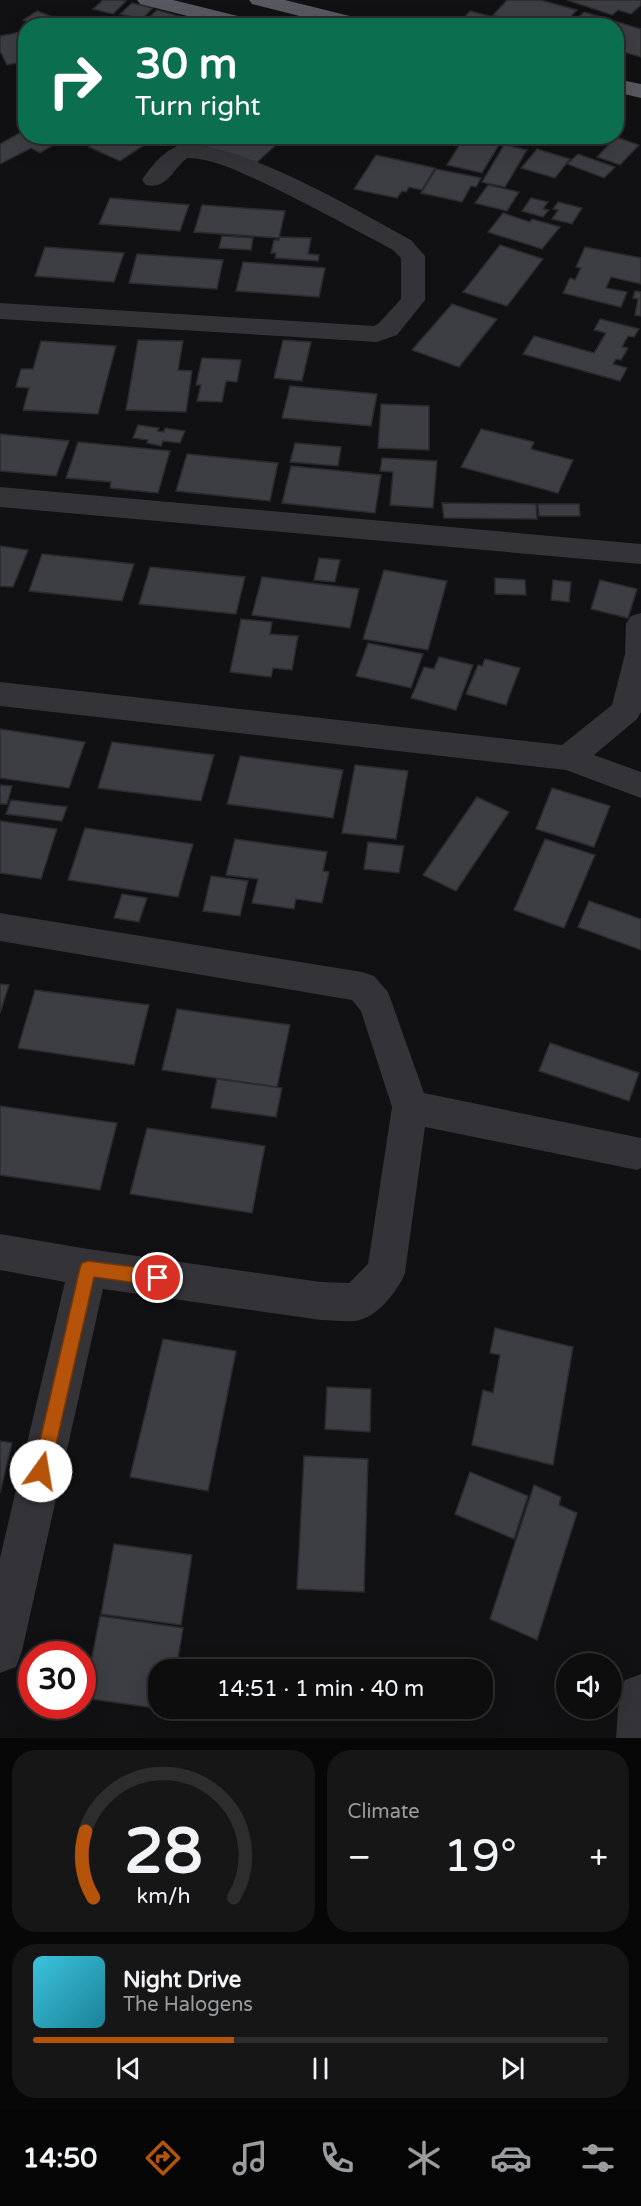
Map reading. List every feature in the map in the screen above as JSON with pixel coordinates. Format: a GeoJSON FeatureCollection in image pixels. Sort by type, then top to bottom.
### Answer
{"type":"FeatureCollection","features":[{"type":"Feature","properties":{"kind":"highway"},"geometry":{"type":"LineString","coordinates":[[147,0],[222,18]]}},
{"type":"Feature","properties":{"kind":"highway"},"geometry":{"type":"LineString","coordinates":[[259,0],[334,18]]}},
{"type":"Feature","properties":{"kind":"highway"},"geometry":{"type":"LineString","coordinates":[[624,87],[641,91]]}},
{"type":"Feature","properties":{"kind":"street"},"geometry":{"type":"LineString","coordinates":[[3,318],[377,334],[388,330],[413,300],[413,256],[402,245],[240,163],[196,148],[182,151],[154,180]]}},
{"type":"Feature","properties":{"kind":"street"},"geometry":{"type":"LineString","coordinates":[[0,497],[641,554]]}},
{"type":"Feature","properties":{"kind":"street"},"geometry":{"type":"LineString","coordinates":[[568,758],[626,711],[640,654],[641,624]]}},
{"type":"Feature","properties":{"kind":"street"},"geometry":{"type":"LineString","coordinates":[[0,694],[568,758],[641,785]]}},
{"type":"Feature","properties":{"kind":"street"},"geometry":{"type":"LineString","coordinates":[[0,927],[362,987],[376,1003],[410,1107],[386,1272],[357,1302],[321,1300],[88,1268],[0,1252]]}},
{"type":"Feature","properties":{"kind":"street"},"geometry":{"type":"LineString","coordinates":[[410,1107],[637,1153]]}},
{"type":"Feature","properties":{"kind":"street"},"geometry":{"type":"LineString","coordinates":[[0,1651],[88,1268]]}},
{"type":"Feature","properties":{"kind":"street"},"geometry":{"type":"LineString","coordinates":[[639,1738],[641,1696]]}},
{"type":"Feature","properties":{"kind":"building"},"geometry":{"type":"Polygon","coordinates":[[[103,0],[126,1],[113,14],[93,9],[103,0]]]}},
{"type":"Feature","properties":{"kind":"building"},"geometry":{"type":"Polygon","coordinates":[[[507,0],[540,0],[577,10],[570,18],[503,18],[493,15],[507,0]]]}},
{"type":"Feature","properties":{"kind":"building"},"geometry":{"type":"Polygon","coordinates":[[[567,0],[641,0],[641,5],[631,14],[618,10],[612,15],[567,0]]]}},
{"type":"Feature","properties":{"kind":"building"},"geometry":{"type":"Polygon","coordinates":[[[132,3],[153,8],[143,18],[120,14],[132,3]]]}},
{"type":"Feature","properties":{"kind":"building"},"geometry":{"type":"Polygon","coordinates":[[[157,10],[185,18],[148,18],[157,10]]]}},
{"type":"Feature","properties":{"kind":"building"},"geometry":{"type":"Polygon","coordinates":[[[37,11],[55,18],[26,18],[37,11]]]}},
{"type":"Feature","properties":{"kind":"building"},"geometry":{"type":"Polygon","coordinates":[[[470,11],[497,18],[464,18],[470,11]]]}},
{"type":"Feature","properties":{"kind":"building"},"geometry":{"type":"Polygon","coordinates":[[[584,12],[604,18],[578,18],[584,12]]]}},
{"type":"Feature","properties":{"kind":"building"},"geometry":{"type":"Polygon","coordinates":[[[624,24],[641,29],[641,57],[624,52],[624,24]]]}},
{"type":"Feature","properties":{"kind":"building"},"geometry":{"type":"Polygon","coordinates":[[[18,33],[18,63],[7,65],[0,51],[0,36],[18,33]]]}},
{"type":"Feature","properties":{"kind":"building"},"geometry":{"type":"Polygon","coordinates":[[[18,134],[18,144],[55,144],[40,153],[31,148],[0,164],[0,144],[18,134]]]}},
{"type":"Feature","properties":{"kind":"building"},"geometry":{"type":"Polygon","coordinates":[[[624,140],[639,145],[620,165],[597,157],[609,144],[624,144],[624,140]]]}},
{"type":"Feature","properties":{"kind":"building"},"geometry":{"type":"Polygon","coordinates":[[[93,144],[146,144],[120,161],[89,147],[93,144]]]}},
{"type":"Feature","properties":{"kind":"building"},"geometry":{"type":"Polygon","coordinates":[[[209,144],[277,144],[256,163],[206,147],[209,144]]]}},
{"type":"Feature","properties":{"kind":"building"},"geometry":{"type":"Polygon","coordinates":[[[460,144],[499,144],[482,173],[447,165],[460,144]]]}},
{"type":"Feature","properties":{"kind":"building"},"geometry":{"type":"Polygon","coordinates":[[[504,145],[527,150],[505,187],[482,182],[504,145]]]}},
{"type":"Feature","properties":{"kind":"building"},"geometry":{"type":"Polygon","coordinates":[[[537,149],[570,159],[555,178],[521,168],[537,149]]]}},
{"type":"Feature","properties":{"kind":"building"},"geometry":{"type":"Polygon","coordinates":[[[578,154],[615,167],[604,178],[567,164],[578,154]]]}},
{"type":"Feature","properties":{"kind":"building"},"geometry":{"type":"Polygon","coordinates":[[[376,155],[435,168],[422,190],[409,187],[397,198],[354,189],[376,155]]]}},
{"type":"Feature","properties":{"kind":"building"},"geometry":{"type":"Polygon","coordinates":[[[436,169],[481,178],[476,187],[471,186],[462,202],[421,193],[436,169]]]}},
{"type":"Feature","properties":{"kind":"building"},"geometry":{"type":"Polygon","coordinates":[[[488,185],[519,192],[507,211],[475,203],[488,185]]]}},
{"type":"Feature","properties":{"kind":"building"},"geometry":{"type":"Polygon","coordinates":[[[110,198],[189,205],[180,231],[99,224],[110,198]]]}},
{"type":"Feature","properties":{"kind":"building"},"geometry":{"type":"Polygon","coordinates":[[[531,198],[548,202],[543,209],[549,210],[543,217],[522,211],[531,198]]]}},
{"type":"Feature","properties":{"kind":"building"},"geometry":{"type":"Polygon","coordinates":[[[558,202],[582,208],[572,224],[552,219],[558,210],[553,209],[558,202]]]}},
{"type":"Feature","properties":{"kind":"building"},"geometry":{"type":"Polygon","coordinates":[[[202,205],[285,211],[279,238],[194,232],[202,205]]]}},
{"type":"Feature","properties":{"kind":"building"},"geometry":{"type":"Polygon","coordinates":[[[503,213],[530,222],[532,219],[560,227],[542,249],[488,232],[503,213]]]}},
{"type":"Feature","properties":{"kind":"building"},"geometry":{"type":"Polygon","coordinates":[[[222,236],[253,238],[251,250],[219,248],[222,236]]]}},
{"type":"Feature","properties":{"kind":"building"},"geometry":{"type":"Polygon","coordinates":[[[280,237],[311,238],[308,254],[319,255],[318,261],[275,258],[276,253],[271,253],[274,240],[279,240],[280,237]]]}},
{"type":"Feature","properties":{"kind":"building"},"geometry":{"type":"Polygon","coordinates":[[[500,245],[543,259],[507,306],[463,292],[500,245]]]}},
{"type":"Feature","properties":{"kind":"building"},"geometry":{"type":"Polygon","coordinates":[[[45,247],[124,253],[114,282],[35,276],[45,247]]]}},
{"type":"Feature","properties":{"kind":"building"},"geometry":{"type":"Polygon","coordinates":[[[585,247],[641,258],[641,284],[611,277],[606,288],[627,292],[621,307],[563,293],[570,278],[575,280],[581,268],[576,267],[585,247]]]}},
{"type":"Feature","properties":{"kind":"building"},"geometry":{"type":"Polygon","coordinates":[[[137,254],[223,260],[217,289],[129,283],[137,254]]]}},
{"type":"Feature","properties":{"kind":"building"},"geometry":{"type":"Polygon","coordinates":[[[243,262],[325,268],[319,297],[236,291],[243,262]]]}},
{"type":"Feature","properties":{"kind":"building"},"geometry":{"type":"Polygon","coordinates":[[[635,291],[641,292],[641,316],[635,315],[638,299],[633,298],[635,291]]]}},
{"type":"Feature","properties":{"kind":"building"},"geometry":{"type":"Polygon","coordinates":[[[452,304],[497,319],[459,367],[412,350],[452,304]]]}},
{"type":"Feature","properties":{"kind":"building"},"geometry":{"type":"Polygon","coordinates":[[[600,319],[639,329],[634,337],[628,336],[622,347],[628,348],[621,360],[616,359],[613,364],[627,368],[620,381],[523,354],[534,336],[594,353],[606,333],[594,330],[600,319]]]}},
{"type":"Feature","properties":{"kind":"building"},"geometry":{"type":"Polygon","coordinates":[[[138,340],[183,341],[178,370],[192,371],[186,412],[126,410],[138,340]]]}},
{"type":"Feature","properties":{"kind":"building"},"geometry":{"type":"Polygon","coordinates":[[[283,340],[311,342],[302,381],[274,378],[283,340]]]}},
{"type":"Feature","properties":{"kind":"building"},"geometry":{"type":"Polygon","coordinates":[[[41,341],[116,346],[98,414],[23,410],[29,388],[16,387],[21,369],[33,369],[41,341]]]}},
{"type":"Feature","properties":{"kind":"building"},"geometry":{"type":"Polygon","coordinates":[[[202,358],[241,360],[237,382],[226,381],[222,402],[197,401],[201,385],[196,385],[202,358]]]}},
{"type":"Feature","properties":{"kind":"building"},"geometry":{"type":"Polygon","coordinates":[[[290,386],[377,394],[371,426],[282,418],[290,386]]]}},
{"type":"Feature","properties":{"kind":"building"},"geometry":{"type":"Polygon","coordinates":[[[381,404],[429,406],[429,450],[378,448],[381,404]]]}},
{"type":"Feature","properties":{"kind":"building"},"geometry":{"type":"Polygon","coordinates":[[[138,425],[159,428],[157,431],[164,432],[165,428],[185,431],[180,443],[163,441],[161,446],[147,443],[148,440],[133,438],[138,425]]]}},
{"type":"Feature","properties":{"kind":"building"},"geometry":{"type":"Polygon","coordinates":[[[481,429],[534,442],[531,449],[573,460],[558,493],[461,467],[481,429]]]}},
{"type":"Feature","properties":{"kind":"building"},"geometry":{"type":"Polygon","coordinates":[[[0,434],[69,441],[56,476],[0,471],[0,434]]]}},
{"type":"Feature","properties":{"kind":"building"},"geometry":{"type":"Polygon","coordinates":[[[78,442],[170,451],[158,493],[110,488],[111,482],[66,478],[78,442]]]}},
{"type":"Feature","properties":{"kind":"building"},"geometry":{"type":"Polygon","coordinates":[[[295,443],[341,447],[338,466],[290,462],[295,443]]]}},
{"type":"Feature","properties":{"kind":"building"},"geometry":{"type":"Polygon","coordinates":[[[187,454],[278,463],[270,501],[176,491],[187,454]]]}},
{"type":"Feature","properties":{"kind":"building"},"geometry":{"type":"Polygon","coordinates":[[[382,458],[437,461],[433,508],[390,505],[393,472],[380,471],[382,458]]]}},
{"type":"Feature","properties":{"kind":"building"},"geometry":{"type":"Polygon","coordinates":[[[291,466],[381,475],[375,513],[282,503],[291,466]]]}},
{"type":"Feature","properties":{"kind":"building"},"geometry":{"type":"Polygon","coordinates":[[[442,503],[536,504],[537,519],[444,518],[442,503]]]}},
{"type":"Feature","properties":{"kind":"building"},"geometry":{"type":"Polygon","coordinates":[[[538,504],[579,504],[580,516],[539,516],[538,504]]]}},
{"type":"Feature","properties":{"kind":"building"},"geometry":{"type":"Polygon","coordinates":[[[0,546],[28,550],[13,587],[0,586],[0,546]]]}},
{"type":"Feature","properties":{"kind":"building"},"geometry":{"type":"Polygon","coordinates":[[[42,554],[134,564],[122,601],[29,591],[42,554]]]}},
{"type":"Feature","properties":{"kind":"building"},"geometry":{"type":"Polygon","coordinates":[[[319,558],[340,560],[335,582],[314,580],[319,558]]]}},
{"type":"Feature","properties":{"kind":"building"},"geometry":{"type":"Polygon","coordinates":[[[150,567],[245,577],[236,614],[139,604],[150,567]]]}},
{"type":"Feature","properties":{"kind":"building"},"geometry":{"type":"Polygon","coordinates":[[[384,570],[447,581],[428,650],[363,639],[384,570]]]}},
{"type":"Feature","properties":{"kind":"building"},"geometry":{"type":"Polygon","coordinates":[[[262,577],[359,589],[350,628],[252,615],[262,577]]]}},
{"type":"Feature","properties":{"kind":"building"},"geometry":{"type":"Polygon","coordinates":[[[495,578],[525,580],[526,595],[495,594],[495,578]]]}},
{"type":"Feature","properties":{"kind":"building"},"geometry":{"type":"Polygon","coordinates":[[[553,580],[571,582],[569,602],[551,600],[553,580]]]}},
{"type":"Feature","properties":{"kind":"building"},"geometry":{"type":"Polygon","coordinates":[[[600,580],[637,589],[628,618],[591,609],[600,580]]]}},
{"type":"Feature","properties":{"kind":"building"},"geometry":{"type":"Polygon","coordinates":[[[241,619],[272,622],[270,634],[298,636],[292,670],[273,668],[271,677],[230,672],[241,619]]]}},
{"type":"Feature","properties":{"kind":"building"},"geometry":{"type":"Polygon","coordinates":[[[368,643],[423,654],[411,688],[356,676],[368,643]]]}},
{"type":"Feature","properties":{"kind":"building"},"geometry":{"type":"Polygon","coordinates":[[[439,657],[473,665],[456,710],[411,698],[424,667],[434,669],[439,657]]]}},
{"type":"Feature","properties":{"kind":"building"},"geometry":{"type":"Polygon","coordinates":[[[485,659],[520,668],[506,705],[466,694],[478,665],[482,666],[485,659]]]}},
{"type":"Feature","properties":{"kind":"building"},"geometry":{"type":"Polygon","coordinates":[[[0,729],[85,742],[69,788],[0,778],[0,729]]]}},
{"type":"Feature","properties":{"kind":"building"},"geometry":{"type":"Polygon","coordinates":[[[112,742],[214,755],[201,801],[98,788],[112,742]]]}},
{"type":"Feature","properties":{"kind":"building"},"geometry":{"type":"Polygon","coordinates":[[[240,756],[343,770],[333,818],[227,804],[240,756]]]}},
{"type":"Feature","properties":{"kind":"building"},"geometry":{"type":"Polygon","coordinates":[[[355,765],[408,771],[396,839],[342,833],[355,765]]]}},
{"type":"Feature","properties":{"kind":"building"},"geometry":{"type":"Polygon","coordinates":[[[0,785],[12,786],[7,804],[0,804],[0,785]]]}},
{"type":"Feature","properties":{"kind":"building"},"geometry":{"type":"Polygon","coordinates":[[[552,788],[610,806],[594,847],[536,829],[552,788]]]}},
{"type":"Feature","properties":{"kind":"building"},"geometry":{"type":"Polygon","coordinates":[[[477,797],[509,812],[456,891],[423,875],[477,797]]]}},
{"type":"Feature","properties":{"kind":"building"},"geometry":{"type":"Polygon","coordinates":[[[11,800],[67,807],[62,821],[6,814],[11,800]]]}},
{"type":"Feature","properties":{"kind":"building"},"geometry":{"type":"Polygon","coordinates":[[[0,821],[57,829],[41,879],[0,873],[0,821]]]}},
{"type":"Feature","properties":{"kind":"building"},"geometry":{"type":"Polygon","coordinates":[[[85,828],[193,844],[178,897],[68,880],[85,828]]]}},
{"type":"Feature","properties":{"kind":"building"},"geometry":{"type":"Polygon","coordinates":[[[235,839],[327,852],[323,871],[329,872],[322,903],[296,899],[294,909],[252,903],[258,879],[226,875],[235,839]]]}},
{"type":"Feature","properties":{"kind":"building"},"geometry":{"type":"Polygon","coordinates":[[[545,839],[595,855],[564,928],[514,910],[545,839]]]}},
{"type":"Feature","properties":{"kind":"building"},"geometry":{"type":"Polygon","coordinates":[[[368,842],[404,846],[399,873],[364,869],[368,842]]]}},
{"type":"Feature","properties":{"kind":"building"},"geometry":{"type":"Polygon","coordinates":[[[211,876],[248,881],[240,916],[203,911],[211,876]]]}},
{"type":"Feature","properties":{"kind":"building"},"geometry":{"type":"Polygon","coordinates":[[[122,894],[147,898],[139,922],[114,918],[122,894]]]}},
{"type":"Feature","properties":{"kind":"building"},"geometry":{"type":"Polygon","coordinates":[[[589,901],[641,919],[641,950],[578,927],[589,901]]]}},
{"type":"Feature","properties":{"kind":"building"},"geometry":{"type":"Polygon","coordinates":[[[0,984],[9,985],[0,1013],[0,984]]]}},
{"type":"Feature","properties":{"kind":"building"},"geometry":{"type":"Polygon","coordinates":[[[35,990],[149,1005],[134,1065],[18,1048],[35,990]]]}},
{"type":"Feature","properties":{"kind":"building"},"geometry":{"type":"Polygon","coordinates":[[[177,1009],[290,1025],[277,1087],[162,1070],[177,1009]]]}},
{"type":"Feature","properties":{"kind":"building"},"geometry":{"type":"Polygon","coordinates":[[[550,1043],[639,1073],[629,1101],[539,1071],[550,1043]]]}},
{"type":"Feature","properties":{"kind":"building"},"geometry":{"type":"Polygon","coordinates":[[[217,1079],[282,1088],[276,1117],[211,1108],[217,1079]]]}},
{"type":"Feature","properties":{"kind":"building"},"geometry":{"type":"Polygon","coordinates":[[[0,1106],[117,1123],[100,1190],[0,1175],[0,1106]]]}},
{"type":"Feature","properties":{"kind":"building"},"geometry":{"type":"Polygon","coordinates":[[[147,1128],[265,1146],[252,1213],[130,1194],[147,1128]]]}},
{"type":"Feature","properties":{"kind":"building"},"geometry":{"type":"Polygon","coordinates":[[[495,1328],[573,1347],[553,1465],[472,1445],[483,1390],[493,1393],[500,1355],[490,1353],[495,1328]]]}},
{"type":"Feature","properties":{"kind":"building"},"geometry":{"type":"Polygon","coordinates":[[[163,1339],[236,1351],[208,1491],[130,1477],[163,1339]]]}},
{"type":"Feature","properties":{"kind":"building"},"geometry":{"type":"Polygon","coordinates":[[[327,1387],[371,1389],[370,1432],[325,1429],[327,1387]]]}},
{"type":"Feature","properties":{"kind":"building"},"geometry":{"type":"Polygon","coordinates":[[[0,1441],[12,1443],[0,1493],[0,1441]]]}},
{"type":"Feature","properties":{"kind":"building"},"geometry":{"type":"Polygon","coordinates":[[[304,1456],[368,1459],[364,1592],[297,1589],[304,1456]]]}},
{"type":"Feature","properties":{"kind":"building"},"geometry":{"type":"Polygon","coordinates":[[[470,1472],[528,1496],[514,1539],[455,1514],[470,1472]]]}},
{"type":"Feature","properties":{"kind":"building"},"geometry":{"type":"Polygon","coordinates":[[[534,1485],[561,1497],[559,1505],[577,1513],[537,1640],[490,1619],[534,1485]]]}},
{"type":"Feature","properties":{"kind":"building"},"geometry":{"type":"Polygon","coordinates":[[[114,1544],[192,1555],[181,1625],[101,1614],[114,1544]]]}},
{"type":"Feature","properties":{"kind":"building"},"geometry":{"type":"Polygon","coordinates":[[[100,1616],[183,1628],[178,1659],[148,1659],[148,1707],[96,1700],[95,1641],[100,1616]]]}},
{"type":"Feature","properties":{"kind":"route"},"geometry":{"type":"LineString","coordinates":[[41,1471],[88,1268],[158,1278]]}}]}
